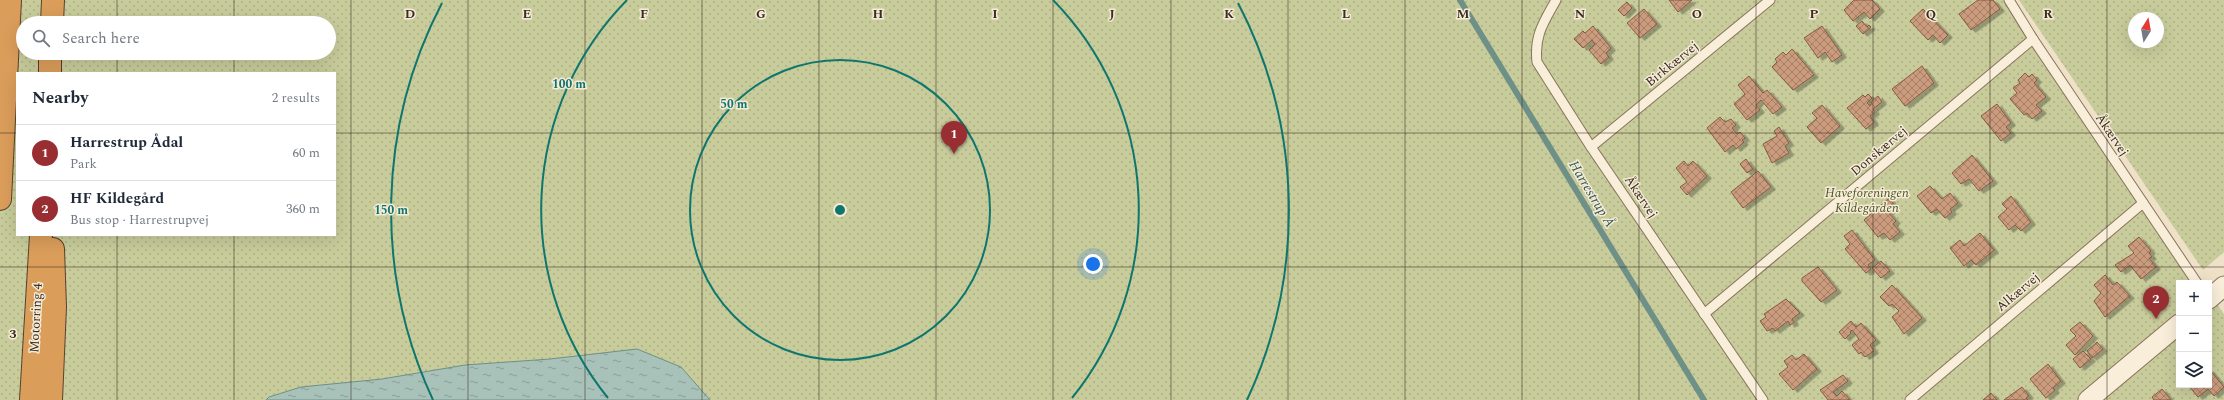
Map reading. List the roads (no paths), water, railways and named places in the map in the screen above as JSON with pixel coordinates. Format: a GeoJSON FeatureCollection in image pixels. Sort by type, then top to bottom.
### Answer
{"type":"FeatureCollection","features":[{"type":"Feature","properties":{"kind":"highway"},"geometry":{"type":"LineString","coordinates":[[0,199],[10,0]]}},
{"type":"Feature","properties":{"kind":"highway"},"geometry":{"type":"LineString","coordinates":[[52,16],[53,0]]}},
{"type":"Feature","properties":{"kind":"highway"},"geometry":{"type":"LineString","coordinates":[[50,60],[50,72]]}},
{"type":"Feature","properties":{"kind":"highway","name":"Motorring 4"},"geometry":{"type":"LineString","coordinates":[[31,400],[41,236]]}},
{"type":"Feature","properties":{"kind":"highway"},"geometry":{"type":"LineString","coordinates":[[51,400],[55,307],[52,236]]}},
{"type":"Feature","properties":{"kind":"street"},"geometry":{"type":"LineString","coordinates":[[2212,296],[2224,286]]}},
{"type":"Feature","properties":{"kind":"street"},"geometry":{"type":"LineString","coordinates":[[2088,400],[2176,327]]}},
{"type":"Feature","properties":{"kind":"lane","name":"Åkærvej"},"geometry":{"type":"LineString","coordinates":[[1556,0],[1540,28],[1535,46],[1537,62],[1591,147],[1763,400]]}},
{"type":"Feature","properties":{"kind":"lane","name":"Birkkærvej"},"geometry":{"type":"LineString","coordinates":[[1591,147],[1770,0]]}},
{"type":"Feature","properties":{"kind":"lane","name":"Åkærvej"},"geometry":{"type":"LineString","coordinates":[[2009,0],[2033,39],[2195,280]]}},
{"type":"Feature","properties":{"kind":"lane","name":"Donskærvej"},"geometry":{"type":"LineString","coordinates":[[1704,314],[2033,39]]}},
{"type":"Feature","properties":{"kind":"lane","name":"Alkærvej"},"geometry":{"type":"LineString","coordinates":[[1910,400],[2143,204]]}},
{"type":"Feature","properties":{"kind":"water"},"geometry":{"type":"Polygon","coordinates":[[[637,349],[681,367],[710,400],[266,400],[269,397],[301,387],[382,379],[465,365],[550,359],[637,349]]]}},
{"type":"Feature","properties":{"kind":"waterway","name":"Harrestrup Å"},"geometry":{"type":"LineString","coordinates":[[1460,0],[1704,400]]}},
{"type":"Feature","properties":{"kind":"place","name":"Harrestrup Ådal"},"geometry":{"type":"Point","coordinates":[954,154]}},
{"type":"Feature","properties":{"kind":"place","name":"HF Kildegård"},"geometry":{"type":"Point","coordinates":[2156,319]}},
{"type":"Feature","properties":{"kind":"park label","name":"Haveforeningen Kildegården"},"geometry":{"type":"Point","coordinates":[1867,200]}}]}
